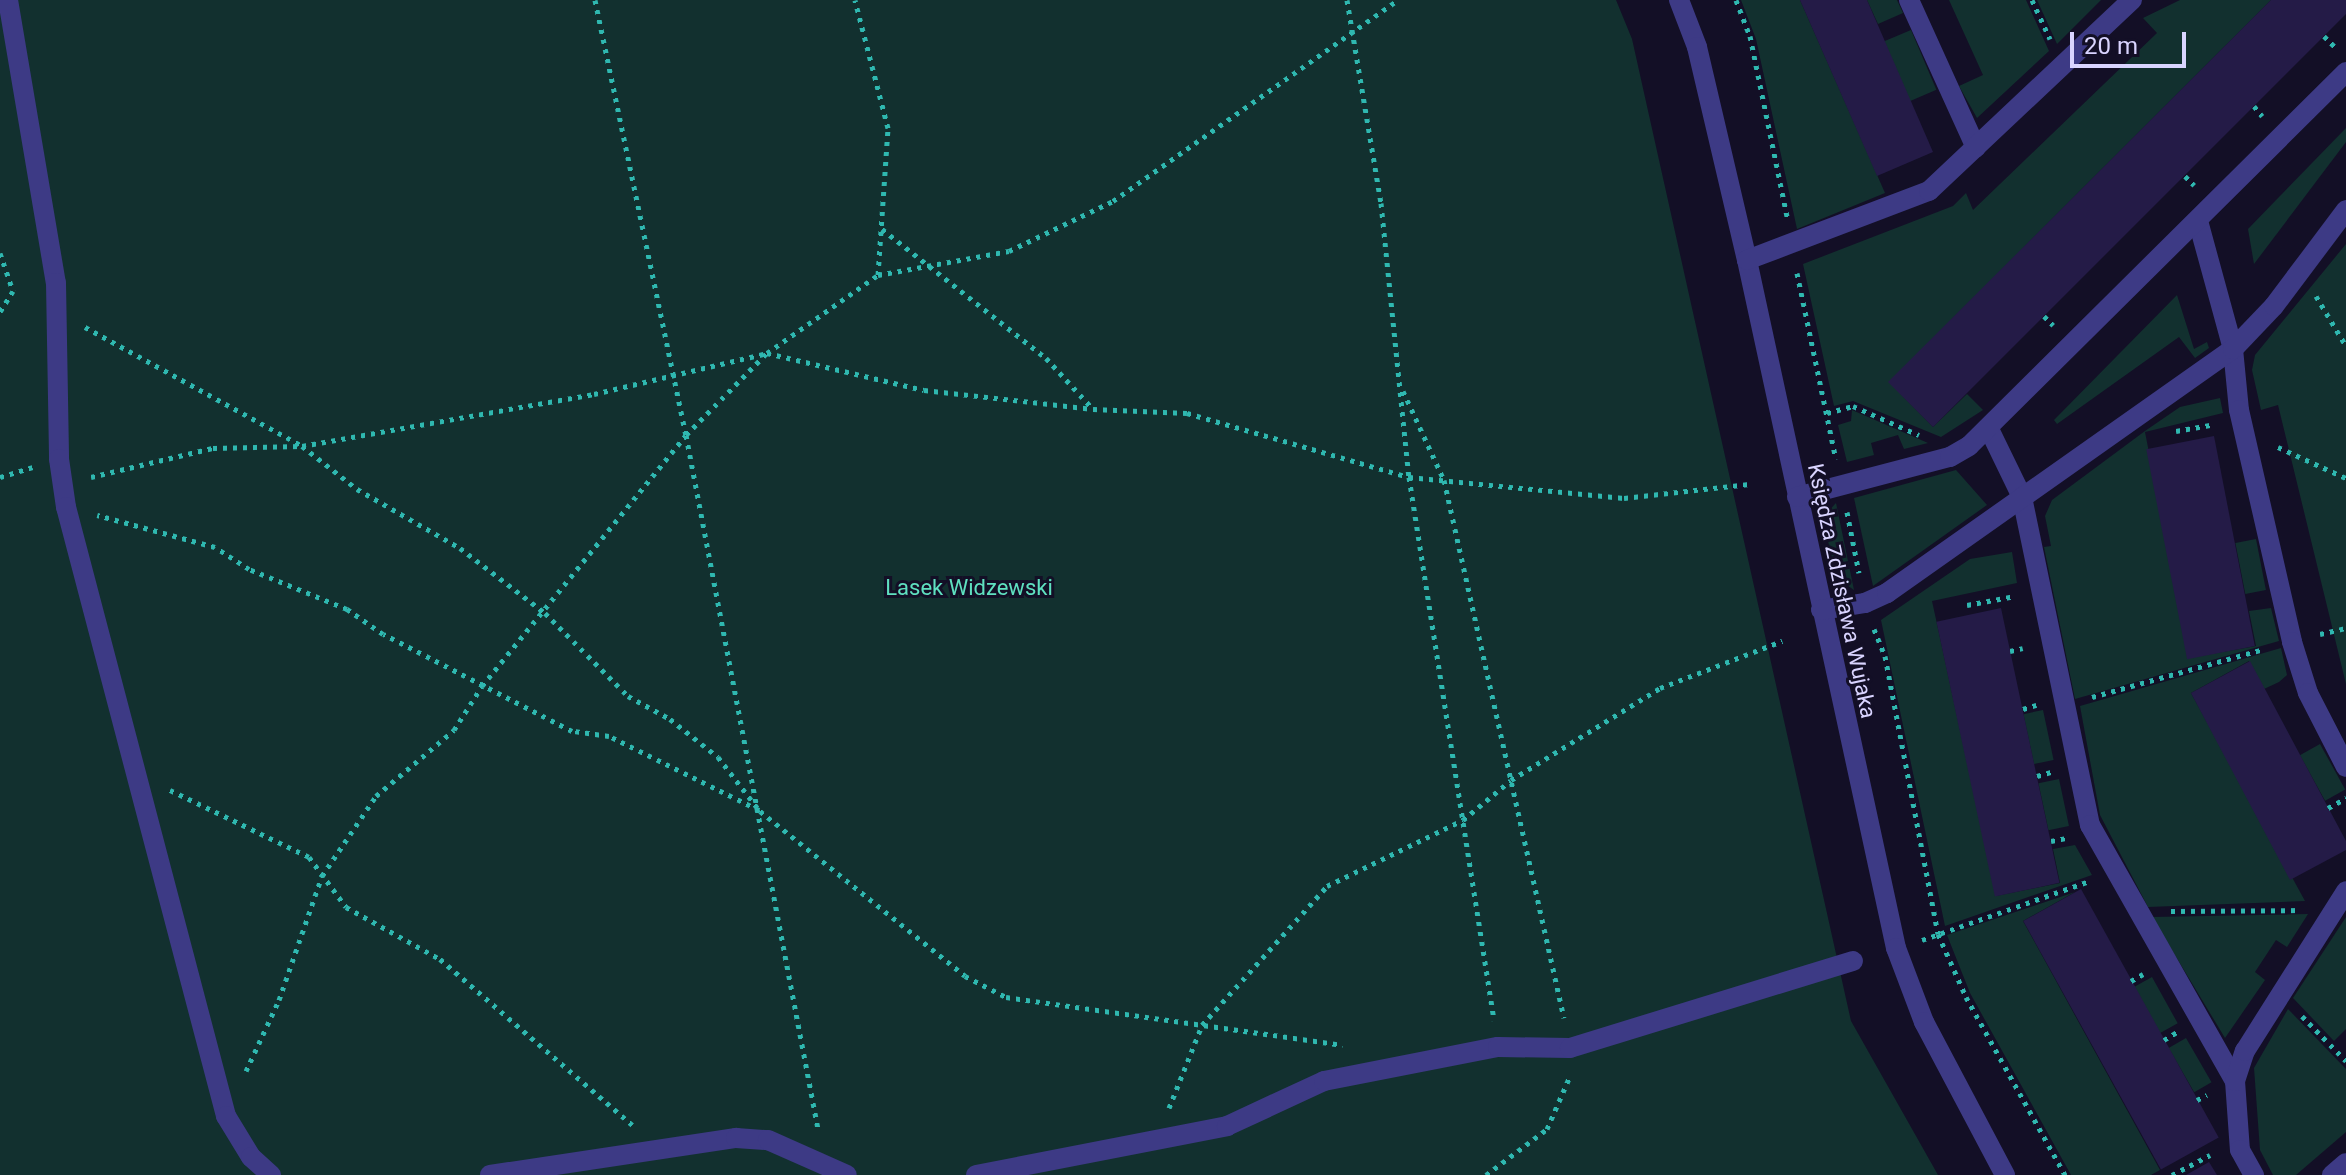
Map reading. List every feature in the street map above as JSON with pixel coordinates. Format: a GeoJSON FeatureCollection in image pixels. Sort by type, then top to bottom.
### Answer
{"type":"FeatureCollection","features":[{"type":"Feature","properties":{"kind":"street"},"geometry":{"type":"LineString","coordinates":[[8,0],[52,253],[66,507],[140,776],[226,1116],[251,1157],[271,1175]]}},
{"type":"Feature","properties":{"kind":"street","name":"Księdza Zdzisława Wujaka"},"geometry":{"type":"LineString","coordinates":[[1679,0],[1697,47],[1747,260],[1896,948],[1924,1022],[2005,1175]]}},
{"type":"Feature","properties":{"kind":"street"},"geometry":{"type":"LineString","coordinates":[[1909,0],[1976,148]]}},
{"type":"Feature","properties":{"kind":"street"},"geometry":{"type":"LineString","coordinates":[[1747,260],[1929,191],[2132,0]]}},
{"type":"Feature","properties":{"kind":"street"},"geometry":{"type":"LineString","coordinates":[[1797,497],[1950,457],[1989,429],[2346,72]]}},
{"type":"Feature","properties":{"kind":"street"},"geometry":{"type":"LineString","coordinates":[[1821,610],[1865,603],[2233,349],[2274,306],[2346,210]]}},
{"type":"Feature","properties":{"kind":"street"},"geometry":{"type":"LineString","coordinates":[[2198,221],[2233,349],[2244,432],[2292,642],[2308,693],[2346,767]]}},
{"type":"Feature","properties":{"kind":"street"},"geometry":{"type":"LineString","coordinates":[[1989,429],[2022,497],[2090,825],[2235,1081]]}},
{"type":"Feature","properties":{"kind":"street"},"geometry":{"type":"LineString","coordinates":[[2254,1175],[2240,1150],[2235,1081],[2245,1051],[2346,891]]}},
{"type":"Feature","properties":{"kind":"street"},"geometry":{"type":"LineString","coordinates":[[976,1175],[1227,1126],[1324,1081],[1498,1047],[1570,1048],[1853,961]]}},
{"type":"Feature","properties":{"kind":"street"},"geometry":{"type":"LineString","coordinates":[[490,1175],[736,1138],[768,1140],[847,1175]]}},
{"type":"Feature","properties":{"kind":"street"},"geometry":{"type":"LineString","coordinates":[[2332,1175],[2346,1163]]}},
{"type":"Feature","properties":{"kind":"path"},"geometry":{"type":"LineString","coordinates":[[595,0],[675,379],[818,1114],[818,1162]]}},
{"type":"Feature","properties":{"kind":"path"},"geometry":{"type":"LineString","coordinates":[[855,0],[888,128],[878,275]]}},
{"type":"Feature","properties":{"kind":"path"},"geometry":{"type":"LineString","coordinates":[[1347,0],[1381,203],[1409,477],[1498,1047]]}},
{"type":"Feature","properties":{"kind":"path"},"geometry":{"type":"LineString","coordinates":[[226,1116],[279,1000],[322,876],[376,796],[454,730],[482,686],[545,613],[686,435],[767,353],[878,275],[1009,251],[1113,201],[1354,34],[1398,0]]}},
{"type":"Feature","properties":{"kind":"path"},"geometry":{"type":"LineString","coordinates":[[1736,0],[1750,36],[1865,603],[1885,656],[1938,934],[1966,997],[2065,1175]]}},
{"type":"Feature","properties":{"kind":"path"},"geometry":{"type":"LineString","coordinates":[[2032,0],[2055,50]]}},
{"type":"Feature","properties":{"kind":"path"},"geometry":{"type":"LineString","coordinates":[[881,228],[1046,358],[1093,409]]}},
{"type":"Feature","properties":{"kind":"path"},"geometry":{"type":"LineString","coordinates":[[0,253],[13,279],[10,302],[0,312]]}},
{"type":"Feature","properties":{"kind":"path"},"geometry":{"type":"LineString","coordinates":[[2309,283],[2346,346]]}},
{"type":"Feature","properties":{"kind":"path"},"geometry":{"type":"LineString","coordinates":[[57,311],[302,446],[357,489],[460,548],[545,613],[628,696],[670,719],[718,757],[759,810]]}},
{"type":"Feature","properties":{"kind":"path"},"geometry":{"type":"LineString","coordinates":[[63,484],[213,448],[302,446],[675,379],[767,353],[924,390],[1093,409],[1187,413],[1409,477],[1624,498],[1749,484]]}},
{"type":"Feature","properties":{"kind":"path"},"geometry":{"type":"LineString","coordinates":[[1400,385],[1444,480],[1570,1048],[1570,1085],[1547,1129],[1486,1175]]}},
{"type":"Feature","properties":{"kind":"path"},"geometry":{"type":"LineString","coordinates":[[2176,431],[2217,423]]}},
{"type":"Feature","properties":{"kind":"path"},"geometry":{"type":"LineString","coordinates":[[2244,432],[2346,478]]}},
{"type":"Feature","properties":{"kind":"path"},"geometry":{"type":"LineString","coordinates":[[66,507],[215,547],[249,569],[347,609],[482,686],[572,731],[609,736],[759,810],[965,976],[1006,997],[1351,1046]]}},
{"type":"Feature","properties":{"kind":"path"},"geometry":{"type":"LineString","coordinates":[[1967,605],[2024,594]]}},
{"type":"Feature","properties":{"kind":"path"},"geometry":{"type":"LineString","coordinates":[[1156,1140],[1202,1025],[1327,886],[1463,820],[1511,780],[1660,688],[1782,641]]}},
{"type":"Feature","properties":{"kind":"path"},"geometry":{"type":"LineString","coordinates":[[2063,706],[2292,642]]}},
{"type":"Feature","properties":{"kind":"path"},"geometry":{"type":"LineString","coordinates":[[140,776],[276,838],[309,857],[346,907],[440,959],[659,1149]]}},
{"type":"Feature","properties":{"kind":"path"},"geometry":{"type":"LineString","coordinates":[[2328,808],[2346,798]]}},
{"type":"Feature","properties":{"kind":"path"},"geometry":{"type":"LineString","coordinates":[[1896,948],[2098,877]]}},
{"type":"Feature","properties":{"kind":"path"},"geometry":{"type":"LineString","coordinates":[[2136,911],[2314,910]]}},
{"type":"Feature","properties":{"kind":"path"},"geometry":{"type":"LineString","coordinates":[[2281,995],[2346,1061]]}},
{"type":"Feature","properties":{"kind":"path"},"geometry":{"type":"LineString","coordinates":[[2172,1175],[2212,1154],[2240,1150]]}},
{"type":"Feature","properties":{"kind":"green space","name":"Lasek Widzewski"},"geometry":{"type":"Polygon","coordinates":[[[0,0],[1616,0],[1632,39],[1851,1021],[1938,1175],[0,1175],[0,0]]]}},
{"type":"Feature","properties":{"kind":"green space"},"geometry":{"type":"Polygon","coordinates":[[[1741,0],[1800,0],[1885,193],[1797,229],[1756,39],[1741,0]]]}},
{"type":"Feature","properties":{"kind":"green space"},"geometry":{"type":"Polygon","coordinates":[[[1867,0],[1897,0],[1903,13],[1878,24],[1867,0]]]}},
{"type":"Feature","properties":{"kind":"green space"},"geometry":{"type":"Polygon","coordinates":[[[1949,0],[2026,0],[2049,51],[1977,118],[1959,86],[1983,75],[1949,0]]]}},
{"type":"Feature","properties":{"kind":"green space"},"geometry":{"type":"Polygon","coordinates":[[[2037,0],[2101,0],[2057,44],[2037,0]]]}},
{"type":"Feature","properties":{"kind":"green space"},"geometry":{"type":"Polygon","coordinates":[[[2180,0],[2271,0],[1889,382],[1933,427],[1967,394],[1983,410],[1941,437],[1853,401],[1834,406],[1803,264],[1953,206],[1966,193],[1973,210],[2157,33],[2143,18],[2180,0]]]}},
{"type":"Feature","properties":{"kind":"green space"},"geometry":{"type":"Polygon","coordinates":[[[1911,30],[1936,90],[1910,101],[1884,41],[1911,30]]]}},
{"type":"Feature","properties":{"kind":"green space"},"geometry":{"type":"Polygon","coordinates":[[[2346,128],[2346,142],[2254,264],[2248,229],[2346,128]]]}},
{"type":"Feature","properties":{"kind":"green space"},"geometry":{"type":"Polygon","coordinates":[[[2346,244],[2346,684],[2278,405],[2261,410],[2252,370],[2255,355],[2346,244]]]}},
{"type":"Feature","properties":{"kind":"green space"},"geometry":{"type":"Polygon","coordinates":[[[2177,295],[2194,349],[2207,342],[2209,348],[2195,358],[2179,337],[2057,424],[2054,420],[2177,295]]]}},
{"type":"Feature","properties":{"kind":"green space"},"geometry":{"type":"Polygon","coordinates":[[[2220,398],[2223,413],[2145,432],[2189,658],[2256,646],[2249,611],[2271,608],[2279,641],[2075,699],[2044,547],[2051,546],[2045,516],[2052,500],[2145,431],[2180,407],[2220,398]]]}},
{"type":"Feature","properties":{"kind":"green space"},"geometry":{"type":"Polygon","coordinates":[[[1852,410],[1928,443],[1904,449],[1898,435],[1871,443],[1874,455],[1847,462],[1838,425],[1851,421],[1852,410]]]}},
{"type":"Feature","properties":{"kind":"green space"},"geometry":{"type":"Polygon","coordinates":[[[1956,470],[1987,505],[1873,586],[1854,498],[1956,470]]]}},
{"type":"Feature","properties":{"kind":"green space"},"geometry":{"type":"Polygon","coordinates":[[[1836,503],[1854,590],[1834,576],[1824,516],[1836,503]]]}},
{"type":"Feature","properties":{"kind":"green space"},"geometry":{"type":"Polygon","coordinates":[[[2256,539],[2266,590],[2245,594],[2235,543],[2256,539]]]}},
{"type":"Feature","properties":{"kind":"green space"},"geometry":{"type":"Polygon","coordinates":[[[2012,552],[2017,583],[1932,601],[1996,896],[2060,883],[2053,849],[2075,845],[2092,875],[1945,926],[1881,620],[1970,559],[2012,552]]]}},
{"type":"Feature","properties":{"kind":"green space"},"geometry":{"type":"Polygon","coordinates":[[[2281,648],[2287,675],[2279,682],[2264,689],[2249,661],[2191,693],[2305,901],[2148,907],[2100,815],[2080,706],[2281,648]]]}},
{"type":"Feature","properties":{"kind":"green space"},"geometry":{"type":"Polygon","coordinates":[[[2043,710],[2054,760],[2034,764],[2023,714],[2043,710]]]}},
{"type":"Feature","properties":{"kind":"green space"},"geometry":{"type":"Polygon","coordinates":[[[2320,744],[2345,789],[2325,801],[2300,755],[2320,744]]]}},
{"type":"Feature","properties":{"kind":"green space"},"geometry":{"type":"Polygon","coordinates":[[[2059,779],[2069,826],[2048,830],[2038,783],[2059,779]]]}},
{"type":"Feature","properties":{"kind":"green space"},"geometry":{"type":"Polygon","coordinates":[[[2075,892],[2023,921],[2160,1170],[2151,1175],[2071,1175],[1970,993],[1947,935],[2075,892]]]}},
{"type":"Feature","properties":{"kind":"green space"},"geometry":{"type":"Polygon","coordinates":[[[2308,914],[2287,947],[2276,940],[2255,972],[2265,980],[2225,1038],[2152,917],[2308,914]]]}},
{"type":"Feature","properties":{"kind":"green space"},"geometry":{"type":"Polygon","coordinates":[[[2346,917],[2346,1029],[2334,1041],[2293,998],[2346,917]]]}},
{"type":"Feature","properties":{"kind":"green space"},"geometry":{"type":"Polygon","coordinates":[[[2152,977],[2178,1023],[2160,1033],[2135,987],[2152,977]]]}},
{"type":"Feature","properties":{"kind":"green space"},"geometry":{"type":"Polygon","coordinates":[[[2288,1009],[2346,1069],[2346,1132],[2296,1175],[2273,1175],[2260,1150],[2254,1068],[2288,1009]]]}},
{"type":"Feature","properties":{"kind":"green space"},"geometry":{"type":"Polygon","coordinates":[[[2186,1038],[2212,1082],[2194,1092],[2169,1048],[2186,1038]]]}},
{"type":"Feature","properties":{"kind":"building"},"geometry":{"type":"Polygon","coordinates":[[[1800,0],[1867,0],[1933,152],[1877,176],[1800,0]]]}},
{"type":"Feature","properties":{"kind":"building"},"geometry":{"type":"Polygon","coordinates":[[[2271,0],[2346,0],[2346,14],[1933,427],[1888,382],[2271,0]]]}},
{"type":"Feature","properties":{"kind":"building"},"geometry":{"type":"Polygon","coordinates":[[[2214,436],[2255,646],[2187,659],[2146,449],[2214,436]]]}},
{"type":"Feature","properties":{"kind":"building"},"geometry":{"type":"Polygon","coordinates":[[[2001,608],[2059,883],[1995,897],[1936,622],[2001,608]]]}},
{"type":"Feature","properties":{"kind":"building"},"geometry":{"type":"Polygon","coordinates":[[[2250,661],[2346,841],[2346,850],[2290,880],[2191,693],[2250,661]]]}},
{"type":"Feature","properties":{"kind":"building"},"geometry":{"type":"Polygon","coordinates":[[[2081,889],[2219,1137],[2161,1169],[2023,921],[2081,889]]]}},
{"type":"Feature","properties":{"kind":"building"},"geometry":{"type":"Polygon","coordinates":[[[2209,1162],[2217,1175],[2186,1175],[2209,1162]]]}}]}
